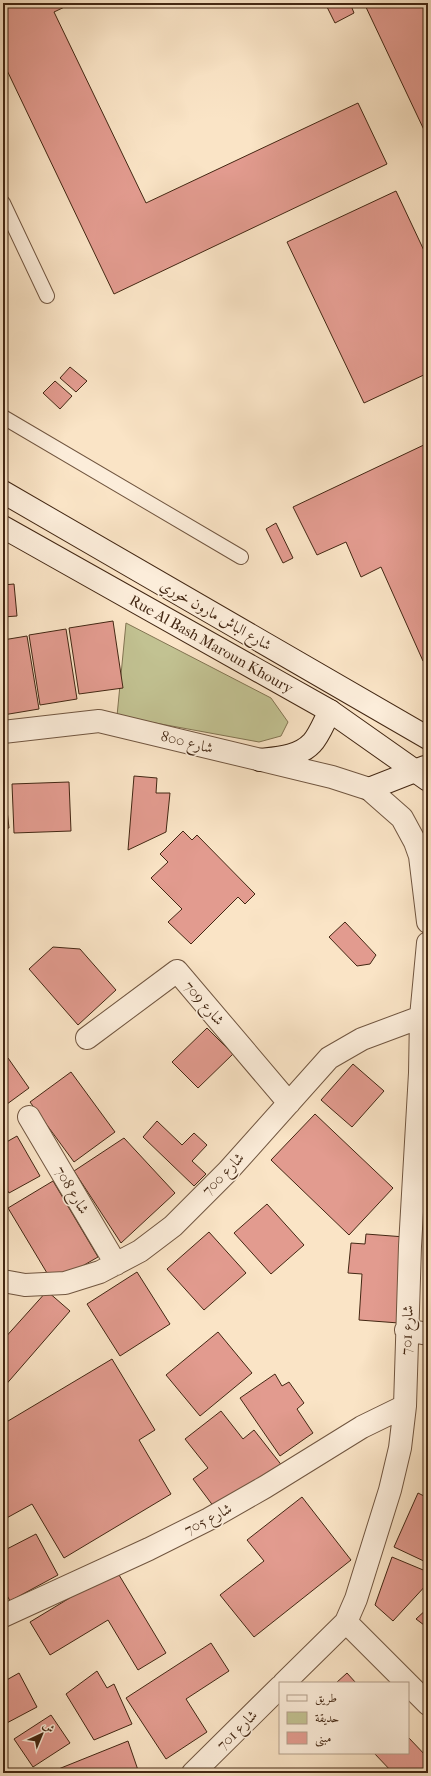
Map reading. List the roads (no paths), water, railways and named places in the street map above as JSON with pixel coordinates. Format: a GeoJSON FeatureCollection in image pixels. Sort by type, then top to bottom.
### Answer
{"type":"FeatureCollection","features":[{"type":"Feature","properties":{"kind":"street","name":"شارع الباش مارون خوري"},"geometry":{"type":"LineString","coordinates":[[3,492],[428,738]]}},
{"type":"Feature","properties":{"kind":"street","name":"Rue Al Bash Maroun Khoury"},"geometry":{"type":"LineString","coordinates":[[3,527],[330,711],[424,772]]}},
{"type":"Feature","properties":{"kind":"street"},"geometry":{"type":"LineString","coordinates":[[260,760],[288,756],[300,752],[312,743],[330,711]]}},
{"type":"Feature","properties":{"kind":"street","name":"800 شارع"},"geometry":{"type":"LineString","coordinates":[[3,732],[99,721],[332,777],[369,789]]}},
{"type":"Feature","properties":{"kind":"street"},"geometry":{"type":"LineString","coordinates":[[369,789],[424,772]]}},
{"type":"Feature","properties":{"kind":"street"},"geometry":{"type":"LineString","coordinates":[[369,789],[402,818],[415,842],[420,856],[428,922]]}},
{"type":"Feature","properties":{"kind":"street","name":"شارع 701"},"geometry":{"type":"LineString","coordinates":[[285,1682],[346,1622],[356,1599],[390,1490],[400,1448],[405,1406],[406,1330],[420,1073],[421,1017],[428,943]]}},
{"type":"Feature","properties":{"kind":"street","name":"شارع 709"},"geometry":{"type":"LineString","coordinates":[[87,1038],[177,971],[289,1102]]}},
{"type":"Feature","properties":{"kind":"street","name":"شارع 700"},"geometry":{"type":"LineString","coordinates":[[3,1281],[25,1285],[65,1283],[100,1272],[140,1251],[174,1226],[228,1171],[329,1058],[362,1039],[421,1017]]}},
{"type":"Feature","properties":{"kind":"street","name":"شارع 708"},"geometry":{"type":"LineString","coordinates":[[29,1117],[116,1264]]}},
{"type":"Feature","properties":{"kind":"street"},"geometry":{"type":"LineString","coordinates":[[406,1330],[428,1334]]}},
{"type":"Feature","properties":{"kind":"street","name":"شارع 705"},"geometry":{"type":"LineString","coordinates":[[3,1616],[149,1549],[209,1519],[265,1487],[362,1427],[405,1406]]}},
{"type":"Feature","properties":{"kind":"street"},"geometry":{"type":"LineString","coordinates":[[346,1622],[405,1682]]}},
{"type":"Feature","properties":{"kind":"street"},"geometry":{"type":"LineString","coordinates":[[409,1686],[428,1704]]}},
{"type":"Feature","properties":{"kind":"street","name":"شارع 701"},"geometry":{"type":"LineString","coordinates":[[193,1773],[279,1688]]}},
{"type":"Feature","properties":{"kind":"lane"},"geometry":{"type":"LineString","coordinates":[[3,203],[47,296]]}},
{"type":"Feature","properties":{"kind":"lane"},"geometry":{"type":"LineString","coordinates":[[3,417],[241,557]]}}]}
